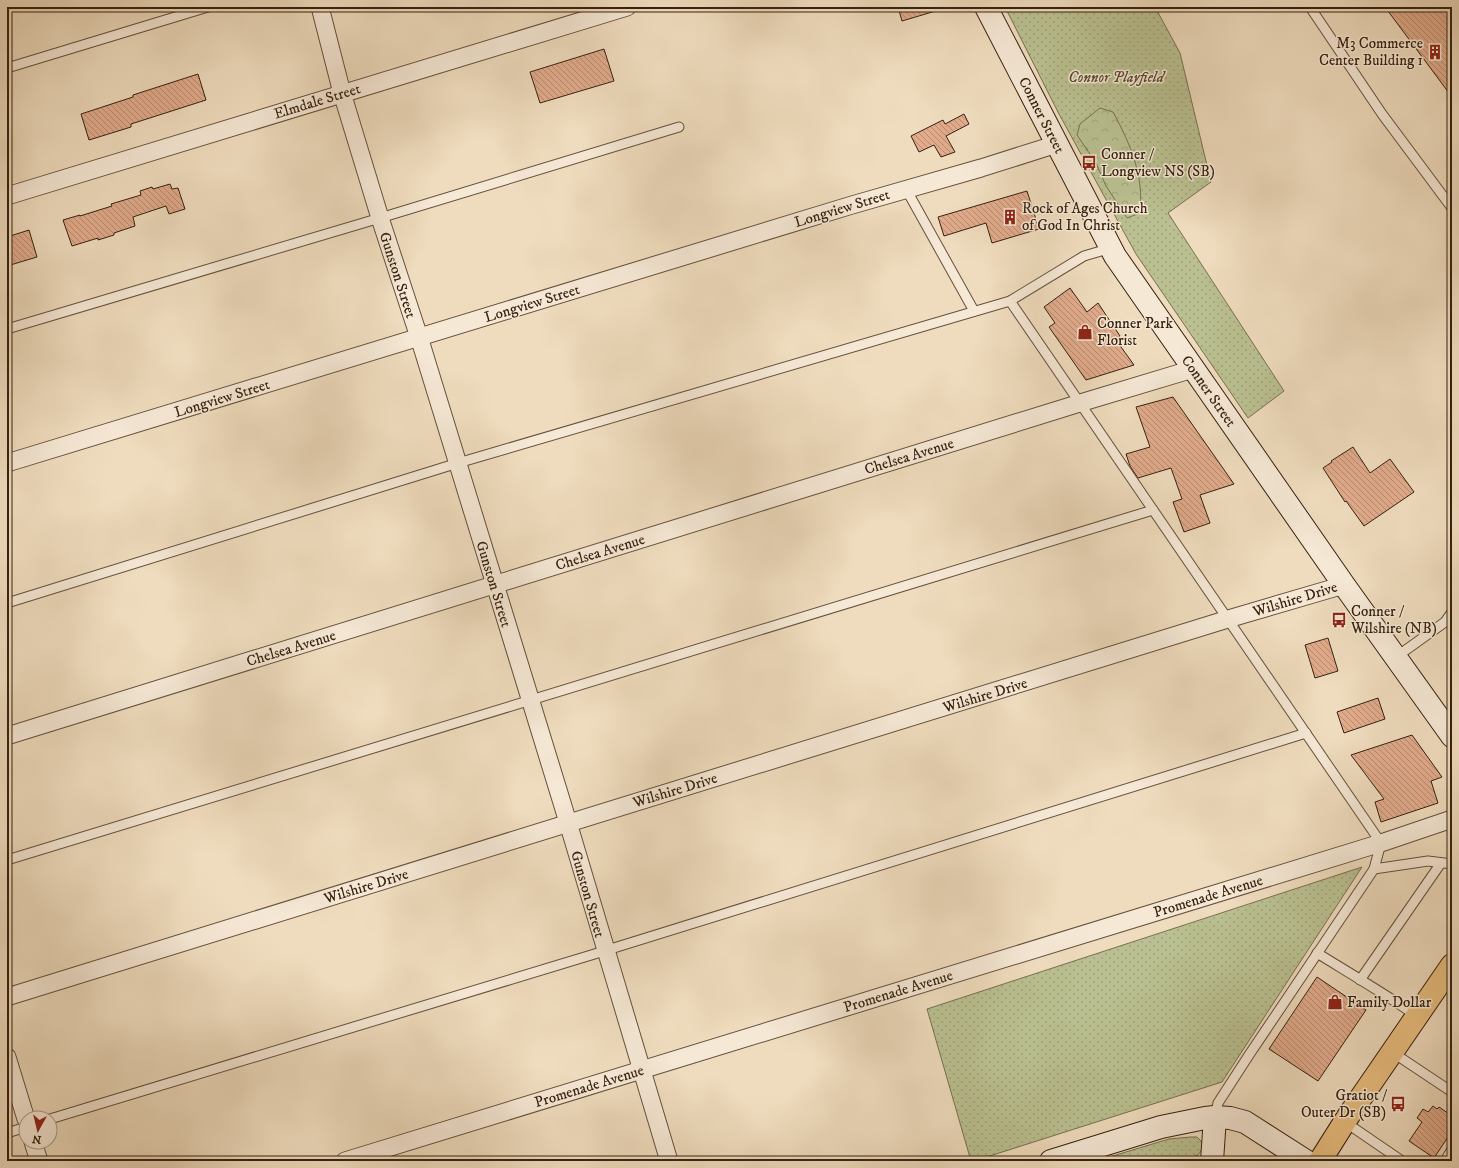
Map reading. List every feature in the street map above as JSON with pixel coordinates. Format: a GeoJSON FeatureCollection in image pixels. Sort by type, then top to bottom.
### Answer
{"type":"FeatureCollection","features":[{"type":"Feature","properties":{"kind":"main road","name":"Conner Street"},"geometry":{"type":"LineString","coordinates":[[986,7],[1111,248],[1193,369],[1452,736]]}},
{"type":"Feature","properties":{"kind":"main road"},"geometry":{"type":"LineString","coordinates":[[1320,1161],[1452,965]]}},
{"type":"Feature","properties":{"kind":"main road"},"geometry":{"type":"LineString","coordinates":[[1212,1161],[1215,1117]]}},
{"type":"Feature","properties":{"kind":"main road"},"geometry":{"type":"LineString","coordinates":[[1051,1161],[1161,1127],[1215,1117],[1230,1118],[1245,1122],[1306,1161]]}},
{"type":"Feature","properties":{"kind":"street","name":"Gunston Street"},"geometry":{"type":"LineString","coordinates":[[320,7],[342,93],[380,218],[419,337],[568,824],[668,1161]]}},
{"type":"Feature","properties":{"kind":"street","name":"Elmdale Street"},"geometry":{"type":"LineString","coordinates":[[7,196],[627,7]]}},
{"type":"Feature","properties":{"kind":"street","name":"Longview Street"},"geometry":{"type":"LineString","coordinates":[[7,463],[1057,144]]}},
{"type":"Feature","properties":{"kind":"street","name":"Chelsea Avenue"},"geometry":{"type":"LineString","coordinates":[[7,736],[1193,369]]}},
{"type":"Feature","properties":{"kind":"street","name":"Wilshire Drive"},"geometry":{"type":"LineString","coordinates":[[7,997],[1228,619],[1344,585]]}},
{"type":"Feature","properties":{"kind":"street","name":"Promenade Avenue"},"geometry":{"type":"LineString","coordinates":[[345,1161],[640,1069],[1381,843],[1452,819]]}},
{"type":"Feature","properties":{"kind":"street"},"geometry":{"type":"LineString","coordinates":[[7,1057],[23,1110]]}},
{"type":"Feature","properties":{"kind":"street"},"geometry":{"type":"LineString","coordinates":[[36,1150],[39,1161]]}},
{"type":"Feature","properties":{"kind":"lane"},"geometry":{"type":"LineString","coordinates":[[7,68],[208,7]]}},
{"type":"Feature","properties":{"kind":"lane"},"geometry":{"type":"LineString","coordinates":[[1310,7],[1382,114],[1452,208]]}},
{"type":"Feature","properties":{"kind":"lane"},"geometry":{"type":"LineString","coordinates":[[7,329],[679,127]]}},
{"type":"Feature","properties":{"kind":"lane"},"geometry":{"type":"LineString","coordinates":[[906,189],[974,311]]}},
{"type":"Feature","properties":{"kind":"lane"},"geometry":{"type":"LineString","coordinates":[[7,603],[458,464],[1010,300],[1084,256],[1111,248]]}},
{"type":"Feature","properties":{"kind":"lane"},"geometry":{"type":"LineString","coordinates":[[1010,300],[1381,843],[1374,869],[1248,1055],[1218,1103],[1215,1117]]}},
{"type":"Feature","properties":{"kind":"lane"},"geometry":{"type":"LineString","coordinates":[[7,860],[1153,510]]}},
{"type":"Feature","properties":{"kind":"lane"},"geometry":{"type":"LineString","coordinates":[[1396,657],[1445,622],[1451,614]]}},
{"type":"Feature","properties":{"kind":"lane"},"geometry":{"type":"LineString","coordinates":[[58,1117],[605,951],[1306,733]]}},
{"type":"Feature","properties":{"kind":"lane"},"geometry":{"type":"LineString","coordinates":[[1374,869],[1428,861],[1452,864]]}},
{"type":"Feature","properties":{"kind":"lane"},"geometry":{"type":"LineString","coordinates":[[1360,980],[1441,863]]}},
{"type":"Feature","properties":{"kind":"lane"},"geometry":{"type":"LineString","coordinates":[[1317,953],[1360,980],[1383,992],[1417,1016]]}},
{"type":"Feature","properties":{"kind":"lane"},"geometry":{"type":"LineString","coordinates":[[1392,1052],[1452,1092]]}},
{"type":"Feature","properties":{"kind":"lane"},"geometry":{"type":"LineString","coordinates":[[1345,1122],[1402,1161]]}},
{"type":"Feature","properties":{"kind":"lane"},"geometry":{"type":"LineString","coordinates":[[7,1132],[18,1129]]}},
{"type":"Feature","properties":{"kind":"lane"},"geometry":{"type":"LineString","coordinates":[[1445,1161],[1452,1150]]}},
{"type":"Feature","properties":{"kind":"green space","name":"Connor Playfield"},"geometry":{"type":"Polygon","coordinates":[[[1005,7],[1155,7],[1180,53],[1211,182],[1168,213],[1284,391],[1248,418],[1136,254],[1059,114],[1005,7]]]}},
{"type":"Feature","properties":{"kind":"green space"},"geometry":{"type":"Polygon","coordinates":[[[1100,108],[1113,112],[1131,149],[1138,173],[1141,199],[1140,213],[1127,218],[1106,186],[1096,163],[1077,135],[1080,124],[1100,108]]]}},
{"type":"Feature","properties":{"kind":"green space"},"geometry":{"type":"Polygon","coordinates":[[[1362,867],[1222,1082],[971,1161],[927,1009],[1362,867]]]}},
{"type":"Feature","properties":{"kind":"green space"},"geometry":{"type":"Polygon","coordinates":[[[1197,1137],[1201,1141],[1203,1145],[1201,1151],[1198,1155],[1181,1161],[1096,1161],[1169,1139],[1197,1137]]]}},
{"type":"Feature","properties":{"kind":"building"},"geometry":{"type":"Polygon","coordinates":[[[898,7],[939,7],[939,10],[902,21],[898,7]]]}},
{"type":"Feature","properties":{"kind":"building","name":"M3 Commerce Center Building 1"},"geometry":{"type":"Polygon","coordinates":[[[1385,7],[1452,7],[1452,97],[1385,7]]]}},
{"type":"Feature","properties":{"kind":"building"},"geometry":{"type":"Polygon","coordinates":[[[604,49],[614,81],[540,103],[530,72],[604,49]]]}},
{"type":"Feature","properties":{"kind":"building"},"geometry":{"type":"Polygon","coordinates":[[[198,74],[206,100],[131,124],[131,127],[89,140],[81,114],[198,74]]]}},
{"type":"Feature","properties":{"kind":"building"},"geometry":{"type":"Polygon","coordinates":[[[964,114],[969,124],[946,136],[955,152],[941,157],[934,145],[919,152],[911,136],[943,120],[945,124],[964,114]]]}},
{"type":"Feature","properties":{"kind":"building"},"geometry":{"type":"Polygon","coordinates":[[[170,184],[172,189],[178,188],[185,209],[169,214],[166,206],[133,217],[135,226],[114,233],[114,235],[72,246],[63,220],[112,206],[111,204],[141,195],[140,191],[170,184]]]}},
{"type":"Feature","properties":{"kind":"building","name":"Rock of Ages Church of God In Christ"},"geometry":{"type":"Polygon","coordinates":[[[1027,191],[1039,229],[992,243],[986,223],[944,236],[938,217],[1027,191]]]}},
{"type":"Feature","properties":{"kind":"building"},"geometry":{"type":"Polygon","coordinates":[[[29,230],[37,257],[7,266],[7,237],[29,230]]]}},
{"type":"Feature","properties":{"kind":"building","name":"Conner Park Florist"},"geometry":{"type":"Polygon","coordinates":[[[1070,288],[1087,312],[1098,303],[1120,336],[1116,340],[1134,365],[1086,380],[1049,327],[1055,323],[1044,307],[1070,288]]]}},
{"type":"Feature","properties":{"kind":"building"},"geometry":{"type":"Polygon","coordinates":[[[1173,397],[1234,484],[1200,495],[1210,523],[1184,532],[1173,502],[1182,499],[1171,468],[1138,478],[1130,466],[1126,454],[1150,447],[1136,407],[1173,397]]]}},
{"type":"Feature","properties":{"kind":"building"},"geometry":{"type":"Polygon","coordinates":[[[1353,447],[1370,473],[1390,459],[1414,492],[1364,526],[1346,501],[1345,502],[1323,468],[1353,447]]]}},
{"type":"Feature","properties":{"kind":"building"},"geometry":{"type":"Polygon","coordinates":[[[1328,638],[1338,671],[1315,678],[1305,645],[1328,638]]]}},
{"type":"Feature","properties":{"kind":"building"},"geometry":{"type":"Polygon","coordinates":[[[1378,698],[1385,719],[1344,733],[1337,712],[1378,698]]]}},
{"type":"Feature","properties":{"kind":"building"},"geometry":{"type":"Polygon","coordinates":[[[1412,735],[1442,777],[1431,781],[1438,803],[1381,822],[1375,802],[1384,799],[1351,755],[1412,735]]]}},
{"type":"Feature","properties":{"kind":"building"},"geometry":{"type":"Polygon","coordinates":[[[1317,977],[1366,1010],[1318,1081],[1269,1049],[1317,977]]]}},
{"type":"Feature","properties":{"kind":"building"},"geometry":{"type":"Polygon","coordinates":[[[1433,1106],[1437,1109],[1439,1107],[1452,1116],[1452,1131],[1434,1158],[1409,1141],[1422,1122],[1417,1118],[1423,1109],[1428,1112],[1433,1106]]]}},
{"type":"Feature","properties":{"kind":"place","name":"M3 Commerce Center Building 1"},"geometry":{"type":"Point","coordinates":[1435,52]}},
{"type":"Feature","properties":{"kind":"place","name":"Conner / Longview NS (SB)"},"geometry":{"type":"Point","coordinates":[1089,163]}},
{"type":"Feature","properties":{"kind":"place","name":"Rock of Ages Church of God In Christ"},"geometry":{"type":"Point","coordinates":[1010,217]}},
{"type":"Feature","properties":{"kind":"place","name":"Conner Park Florist"},"geometry":{"type":"Point","coordinates":[1085,332]}},
{"type":"Feature","properties":{"kind":"place","name":"Conner / Wilshire (NB)"},"geometry":{"type":"Point","coordinates":[1339,620]}},
{"type":"Feature","properties":{"kind":"place","name":"Family Dollar"},"geometry":{"type":"Point","coordinates":[1335,1002]}},
{"type":"Feature","properties":{"kind":"place","name":"Gratiot / Outer Dr (SB)"},"geometry":{"type":"Point","coordinates":[1398,1104]}}]}
